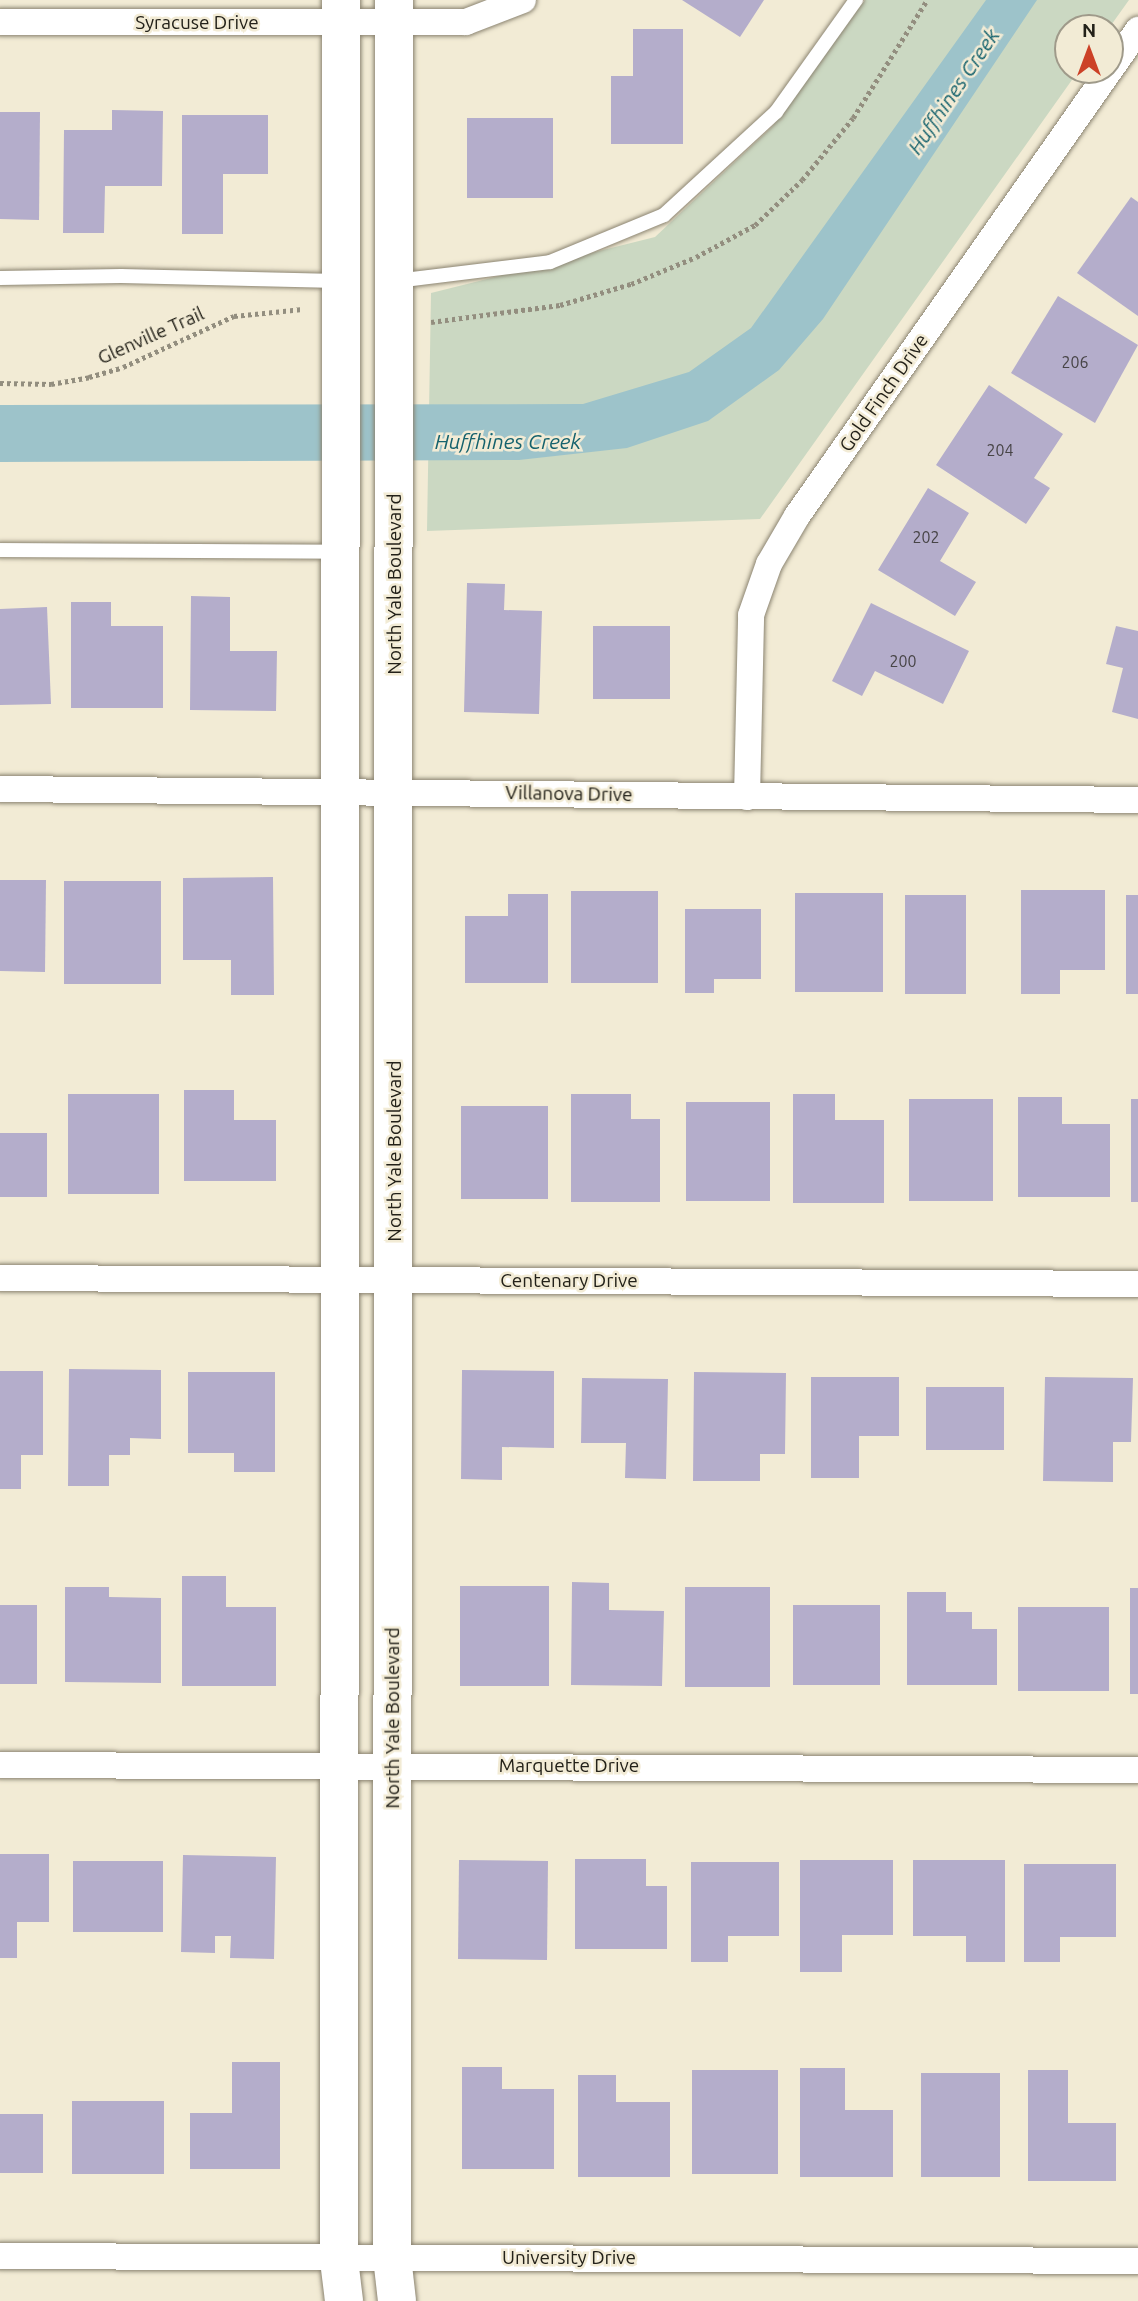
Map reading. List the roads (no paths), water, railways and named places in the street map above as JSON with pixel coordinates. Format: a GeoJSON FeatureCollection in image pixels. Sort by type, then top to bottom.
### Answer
{"type":"FeatureCollection","features":[{"type":"Feature","properties":{"kind":"street","name":"Syracuse Drive"},"geometry":{"type":"LineString","coordinates":[[0,22],[394,12],[466,22],[523,0]]}},
{"type":"Feature","properties":{"kind":"street"},"geometry":{"type":"LineString","coordinates":[[341,12],[342,1280],[339,2258],[344,2301]]}},
{"type":"Feature","properties":{"kind":"street","name":"North Yale Boulevard"},"geometry":{"type":"LineString","coordinates":[[394,12],[395,1280],[392,2257],[397,2301]]}},
{"type":"Feature","properties":{"kind":"street","name":"Gold Finch Drive"},"geometry":{"type":"LineString","coordinates":[[747,797],[751,615],[769,564],[797,516],[1138,30]]}},
{"type":"Feature","properties":{"kind":"street","name":"Villanova Drive"},"geometry":{"type":"LineString","coordinates":[[0,789],[395,790],[747,797],[1138,800]]}},
{"type":"Feature","properties":{"kind":"street","name":"Centenary Drive"},"geometry":{"type":"LineString","coordinates":[[0,1278],[1138,1284]]}},
{"type":"Feature","properties":{"kind":"street","name":"Marquette Drive"},"geometry":{"type":"LineString","coordinates":[[0,1765],[1138,1770]]}},
{"type":"Feature","properties":{"kind":"street","name":"University Drive"},"geometry":{"type":"LineString","coordinates":[[0,2256],[1138,2261]]}},
{"type":"Feature","properties":{"kind":"lane"},"geometry":{"type":"LineString","coordinates":[[395,281],[550,262],[664,215],[776,112],[856,0]]}},
{"type":"Feature","properties":{"kind":"lane"},"geometry":{"type":"LineString","coordinates":[[0,278],[121,276],[342,281]]}},
{"type":"Feature","properties":{"kind":"lane"},"geometry":{"type":"LineString","coordinates":[[0,550],[342,534]]}},
{"type":"Feature","properties":{"kind":"water","name":"Huffhines Creek"},"geometry":{"type":"Polygon","coordinates":[[[986,0],[1037,0],[823,319],[779,370],[708,421],[627,448],[519,460],[0,462],[0,405],[583,404],[689,372],[751,328],[986,0]]]}}]}
